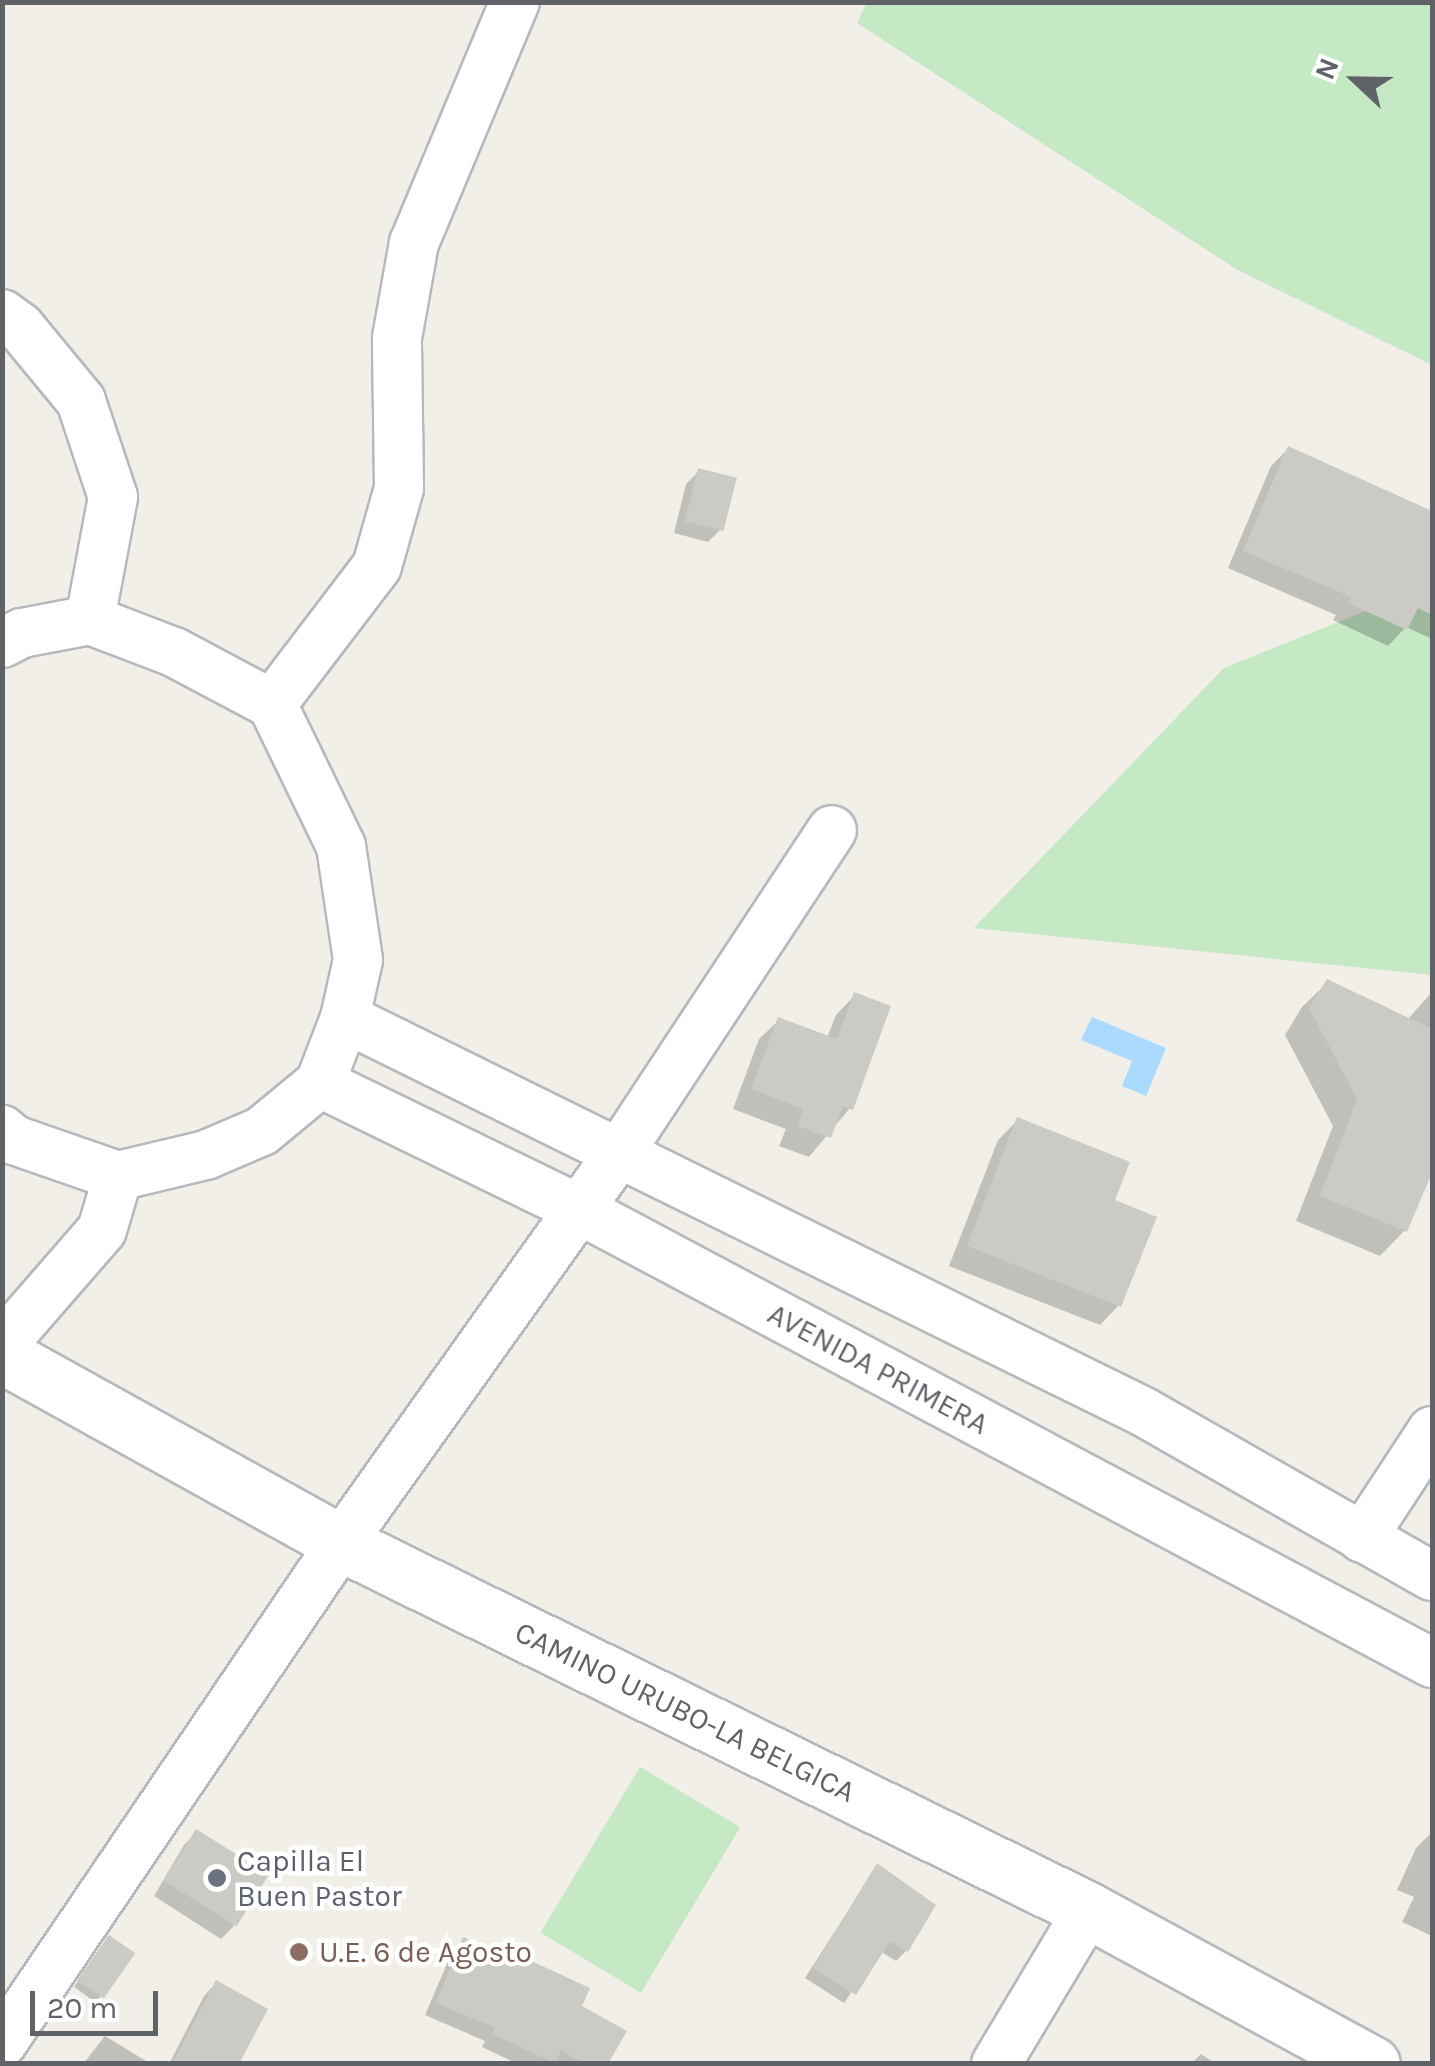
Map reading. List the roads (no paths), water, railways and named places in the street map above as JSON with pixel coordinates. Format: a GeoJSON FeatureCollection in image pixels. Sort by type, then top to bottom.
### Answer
{"type":"FeatureCollection","features":[{"type":"Feature","properties":{"kind":"main road","name":"CAMINO URUBO-LA BELGICA"},"geometry":{"type":"LineString","coordinates":[[2,1354],[341,1543],[1088,1910],[1372,2064]]}},
{"type":"Feature","properties":{"kind":"street"},"geometry":{"type":"LineString","coordinates":[[272,704],[377,566],[399,488],[397,338],[414,243],[516,2]]}},
{"type":"Feature","properties":{"kind":"street"},"geometry":{"type":"LineString","coordinates":[[2,314],[20,327],[81,401],[112,497],[90,620]]}},
{"type":"Feature","properties":{"kind":"street"},"geometry":{"type":"LineString","coordinates":[[2,644],[22,634],[90,620],[174,652],[272,704],[341,846],[358,960],[346,1018],[320,1082],[262,1132],[206,1154],[118,1176],[14,1140],[2,1130]]}},
{"type":"Feature","properties":{"kind":"street"},"geometry":{"type":"LineString","coordinates":[[2,2043],[341,1543],[580,1210],[832,830]]}},
{"type":"Feature","properties":{"kind":"street"},"geometry":{"type":"LineString","coordinates":[[346,1018],[1144,1412],[1432,1576]]}},
{"type":"Feature","properties":{"kind":"street","name":"AVENIDA PRIMERA"},"geometry":{"type":"LineString","coordinates":[[320,1082],[580,1210],[1432,1663]]}},
{"type":"Feature","properties":{"kind":"street"},"geometry":{"type":"LineString","coordinates":[[2,1345],[102,1230],[118,1176]]}},
{"type":"Feature","properties":{"kind":"street"},"geometry":{"type":"LineString","coordinates":[[1362,1538],[1432,1430]]}},
{"type":"Feature","properties":{"kind":"street"},"geometry":{"type":"LineString","coordinates":[[996,2064],[1088,1910]]}},
{"type":"Feature","properties":{"kind":"water"},"geometry":{"type":"Polygon","coordinates":[[[1092,1017],[1166,1048],[1146,1096],[1122,1086],[1132,1061],[1081,1040],[1092,1017]]]}},
{"type":"Feature","properties":{"kind":"place","name":"Capilla El Buen Pastor"},"geometry":{"type":"Point","coordinates":[217,1878]}},
{"type":"Feature","properties":{"kind":"place","name":"U.E. 6 de Agosto"},"geometry":{"type":"Point","coordinates":[299,1952]}}]}
